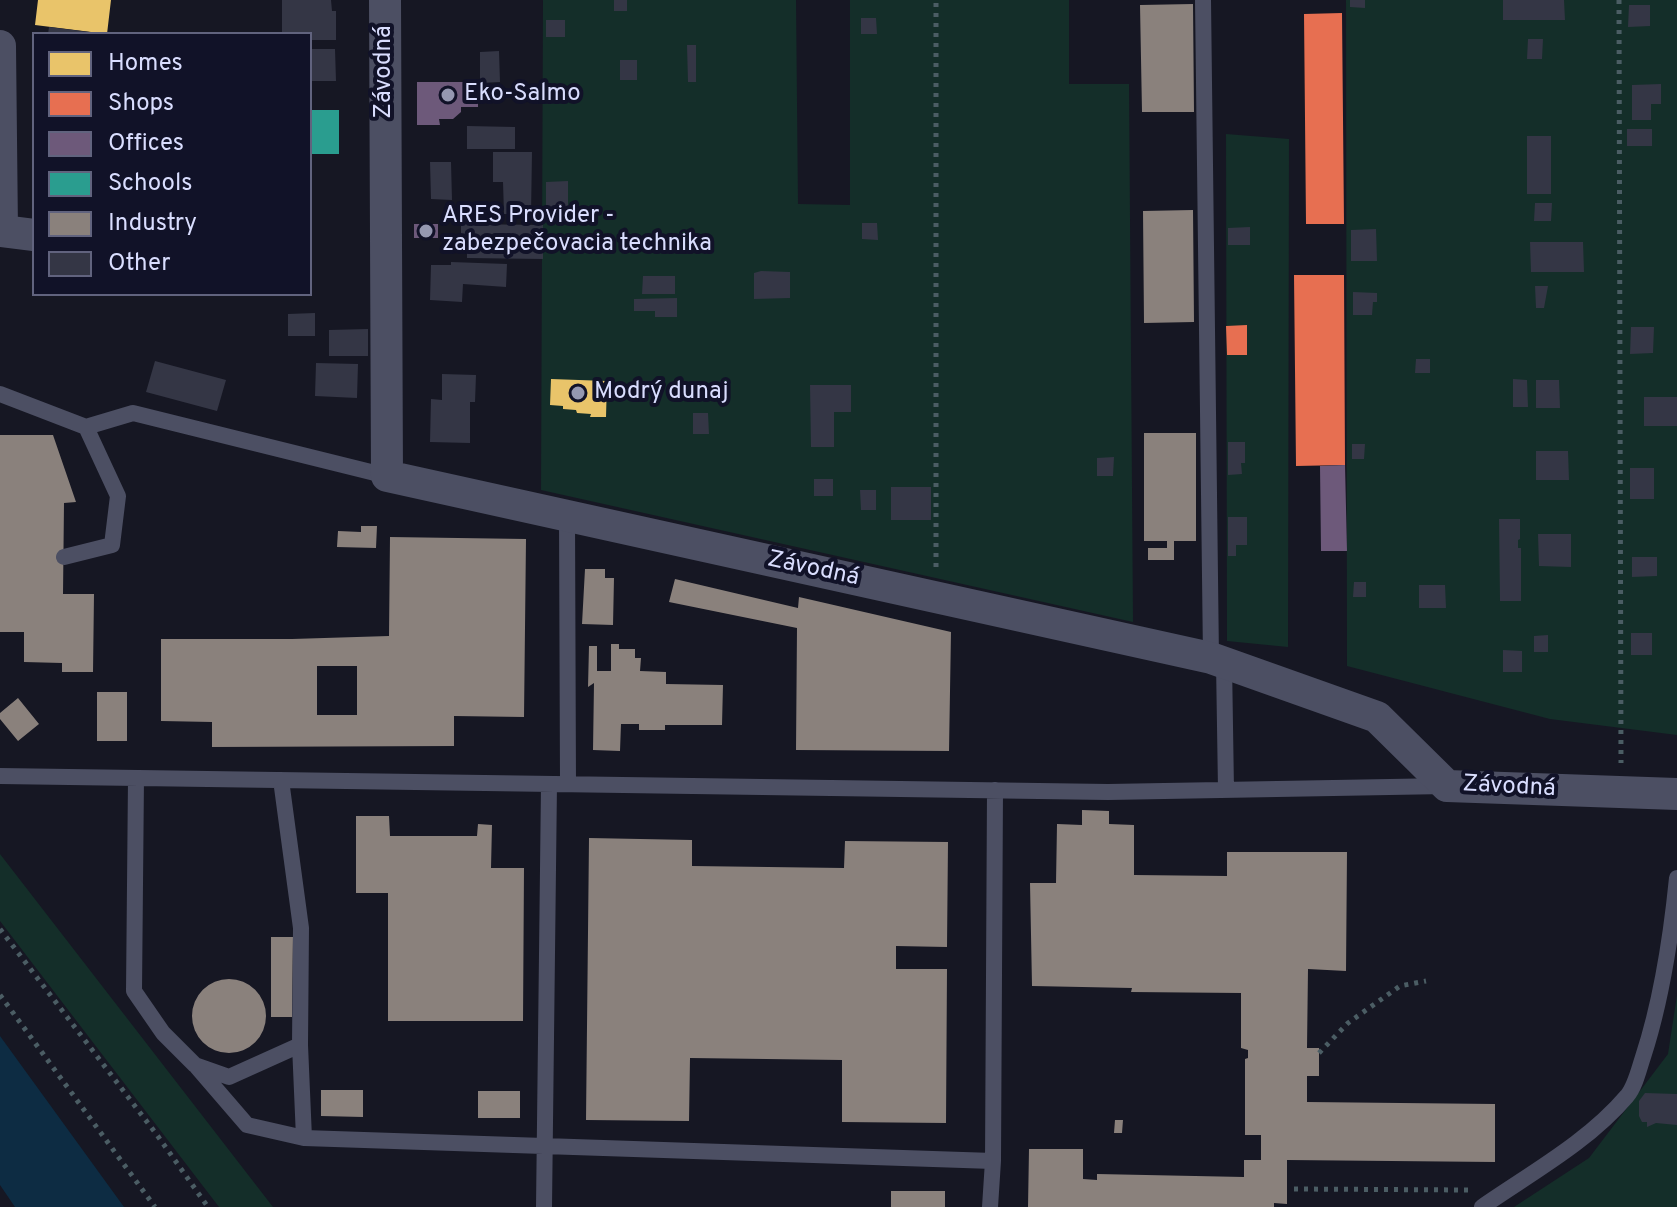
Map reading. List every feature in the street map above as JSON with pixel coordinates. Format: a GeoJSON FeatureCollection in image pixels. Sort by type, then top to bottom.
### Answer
{"type":"FeatureCollection","features":[{"type":"Feature","properties":{"kind":"street","name":"Závodná"},"geometry":{"type":"LineString","coordinates":[[385,0],[387,476],[1218,660],[1377,717],[1447,786],[1677,794]]}},
{"type":"Feature","properties":{"kind":"street"},"geometry":{"type":"LineString","coordinates":[[0,46],[2,231],[32,235]]}},
{"type":"Feature","properties":{"kind":"lane"},"geometry":{"type":"LineString","coordinates":[[1203,0],[1218,660],[1226,790]]}},
{"type":"Feature","properties":{"kind":"lane"},"geometry":{"type":"LineString","coordinates":[[0,394],[86,427],[133,413],[387,476]]}},
{"type":"Feature","properties":{"kind":"lane"},"geometry":{"type":"LineString","coordinates":[[64,557],[112,545],[118,496],[86,427]]}},
{"type":"Feature","properties":{"kind":"lane"},"geometry":{"type":"LineString","coordinates":[[567,516],[568,784]]}},
{"type":"Feature","properties":{"kind":"lane"},"geometry":{"type":"LineString","coordinates":[[0,776],[995,790],[1447,786]]}},
{"type":"Feature","properties":{"kind":"lane"},"geometry":{"type":"LineString","coordinates":[[136,778],[134,991],[163,1033],[247,1125],[304,1138],[993,1161]]}},
{"type":"Feature","properties":{"kind":"lane"},"geometry":{"type":"LineString","coordinates":[[281,780],[301,928],[300,1045],[304,1138]]}},
{"type":"Feature","properties":{"kind":"lane"},"geometry":{"type":"LineString","coordinates":[[544,1207],[549,784]]}},
{"type":"Feature","properties":{"kind":"lane"},"geometry":{"type":"LineString","coordinates":[[990,1207],[993,1161],[995,790]]}},
{"type":"Feature","properties":{"kind":"lane"},"geometry":{"type":"LineString","coordinates":[[1482,1207],[1585,1136],[1629,1094],[1647,1046],[1661,985],[1671,939],[1677,878]]}},
{"type":"Feature","properties":{"kind":"lane"},"geometry":{"type":"LineString","coordinates":[[195,1065],[229,1077],[300,1045]]}},
{"type":"Feature","properties":{"kind":"path"},"geometry":{"type":"LineString","coordinates":[[936,0],[936,597]]}},
{"type":"Feature","properties":{"kind":"path"},"geometry":{"type":"LineString","coordinates":[[1619,0],[1621,793]]}},
{"type":"Feature","properties":{"kind":"path"},"geometry":{"type":"LineString","coordinates":[[0,929],[208,1207]]}},
{"type":"Feature","properties":{"kind":"path"},"geometry":{"type":"LineString","coordinates":[[1319,1053],[1348,1023],[1400,986],[1426,981]]}},
{"type":"Feature","properties":{"kind":"path"},"geometry":{"type":"LineString","coordinates":[[0,995],[155,1207]]}},
{"type":"Feature","properties":{"kind":"path"},"geometry":{"type":"LineString","coordinates":[[1294,1189],[1507,1190]]}},
{"type":"Feature","properties":{"kind":"green space"},"geometry":{"type":"Polygon","coordinates":[[[543,0],[796,0],[798,204],[850,205],[850,0],[1069,0],[1069,84],[1129,84],[1133,622],[541,490],[543,0]]]}},
{"type":"Feature","properties":{"kind":"green space"},"geometry":{"type":"Polygon","coordinates":[[[1346,0],[1677,0],[1677,735],[1550,719],[1347,666],[1346,0]]]}},
{"type":"Feature","properties":{"kind":"green space"},"geometry":{"type":"Polygon","coordinates":[[[1226,134],[1289,139],[1288,647],[1227,641],[1226,134]]]}},
{"type":"Feature","properties":{"kind":"green space"},"geometry":{"type":"Polygon","coordinates":[[[0,854],[273,1207],[219,1207],[0,921],[0,854]]]}},
{"type":"Feature","properties":{"kind":"green space"},"geometry":{"type":"Polygon","coordinates":[[[1677,995],[1677,1207],[1514,1207],[1589,1158],[1668,1054],[1677,995]]]}},
{"type":"Feature","properties":{"kind":"water"},"geometry":{"type":"Polygon","coordinates":[[[0,1036],[124,1207],[15,1207],[0,1185],[0,1036]]]}},
{"type":"Feature","properties":{"kind":"building: Homes"},"geometry":{"type":"Polygon","coordinates":[[[38,0],[111,0],[107,32],[35,25],[38,0]]]}},
{"type":"Feature","properties":{"kind":"building: Homes","name":"Modrý dunaj"},"geometry":{"type":"Polygon","coordinates":[[[551,379],[607,381],[606,417],[590,417],[591,414],[550,405],[551,379]]]}},
{"type":"Feature","properties":{"kind":"building: Shops"},"geometry":{"type":"Polygon","coordinates":[[[1342,13],[1344,224],[1306,224],[1304,14],[1342,13]]]}},
{"type":"Feature","properties":{"kind":"building: Shops"},"geometry":{"type":"Polygon","coordinates":[[[1294,275],[1344,275],[1345,465],[1296,466],[1294,275]]]}},
{"type":"Feature","properties":{"kind":"building: Shops"},"geometry":{"type":"Polygon","coordinates":[[[1247,325],[1247,355],[1227,355],[1226,326],[1247,325]]]}},
{"type":"Feature","properties":{"kind":"building: Offices","name":"Eko-Salmo"},"geometry":{"type":"Polygon","coordinates":[[[417,82],[478,82],[478,107],[461,107],[461,112],[453,119],[439,119],[440,125],[417,125],[417,82]]]}},
{"type":"Feature","properties":{"kind":"building: Offices","name":"ARES Provider - zabezpečovacia technika"},"geometry":{"type":"Polygon","coordinates":[[[414,224],[438,224],[438,238],[414,238],[414,224]]]}},
{"type":"Feature","properties":{"kind":"building: Offices"},"geometry":{"type":"Polygon","coordinates":[[[1345,465],[1347,551],[1321,551],[1320,466],[1345,465]]]}},
{"type":"Feature","properties":{"kind":"building: Schools"},"geometry":{"type":"Polygon","coordinates":[[[312,110],[339,110],[339,154],[312,154],[312,110]]]}},
{"type":"Feature","properties":{"kind":"building: Industry"},"geometry":{"type":"Polygon","coordinates":[[[1193,4],[1194,112],[1142,112],[1140,5],[1193,4]]]}},
{"type":"Feature","properties":{"kind":"building: Industry"},"geometry":{"type":"Polygon","coordinates":[[[1193,210],[1194,322],[1144,323],[1143,211],[1193,210]]]}},
{"type":"Feature","properties":{"kind":"building: Industry"},"geometry":{"type":"Polygon","coordinates":[[[1144,433],[1196,433],[1196,541],[1174,541],[1174,560],[1148,560],[1148,548],[1167,548],[1167,541],[1144,541],[1144,433]]]}},
{"type":"Feature","properties":{"kind":"building: Industry"},"geometry":{"type":"Polygon","coordinates":[[[0,435],[53,435],[76,502],[64,503],[63,594],[94,594],[93,672],[62,672],[62,663],[24,662],[24,632],[0,632],[0,435]]]}},
{"type":"Feature","properties":{"kind":"building: Industry"},"geometry":{"type":"Polygon","coordinates":[[[361,526],[377,526],[376,548],[337,547],[338,531],[361,532],[361,526]]]}},
{"type":"Feature","properties":{"kind":"building: Industry"},"geometry":{"type":"Polygon","coordinates":[[[390,537],[526,539],[524,717],[454,716],[454,746],[212,747],[212,722],[161,721],[161,639],[389,636],[390,537]],[[317,666],[317,715],[357,715],[357,666],[317,666]]]}},
{"type":"Feature","properties":{"kind":"building: Industry"},"geometry":{"type":"Polygon","coordinates":[[[585,569],[605,569],[605,578],[614,578],[613,625],[582,624],[585,569]]]}},
{"type":"Feature","properties":{"kind":"building: Industry"},"geometry":{"type":"Polygon","coordinates":[[[675,579],[798,608],[799,597],[951,632],[949,751],[796,750],[797,628],[669,602],[675,579]]]}},
{"type":"Feature","properties":{"kind":"building: Industry"},"geometry":{"type":"Polygon","coordinates":[[[611,644],[619,644],[619,649],[635,649],[635,658],[641,658],[640,671],[666,672],[666,684],[723,685],[722,725],[665,725],[665,730],[639,730],[639,724],[621,724],[620,751],[593,750],[594,683],[588,687],[589,646],[597,646],[597,671],[611,671],[611,644]]]}},
{"type":"Feature","properties":{"kind":"building: Industry"},"geometry":{"type":"Polygon","coordinates":[[[97,692],[127,692],[127,741],[97,741],[97,692]]]}},
{"type":"Feature","properties":{"kind":"building: Industry"},"geometry":{"type":"Polygon","coordinates":[[[18,698],[39,724],[18,741],[0,719],[0,713],[18,698]]]}},
{"type":"Feature","properties":{"kind":"building: Industry"},"geometry":{"type":"Polygon","coordinates":[[[1082,810],[1109,811],[1109,824],[1134,825],[1134,875],[1227,876],[1227,852],[1347,852],[1346,971],[1308,969],[1307,1048],[1319,1048],[1319,1076],[1307,1076],[1307,1102],[1495,1104],[1495,1162],[1287,1160],[1287,1204],[1274,1203],[1274,1207],[1028,1207],[1029,1149],[1083,1149],[1083,1179],[1097,1180],[1097,1174],[1244,1177],[1244,1160],[1261,1160],[1261,1135],[1245,1135],[1245,1059],[1248,1058],[1248,1050],[1241,1048],[1241,993],[1131,992],[1132,988],[1032,986],[1030,883],[1056,883],[1057,824],[1082,825],[1082,810]]]}},
{"type":"Feature","properties":{"kind":"building: Industry"},"geometry":{"type":"Polygon","coordinates":[[[356,816],[389,816],[390,836],[477,836],[478,824],[492,825],[491,868],[524,868],[523,1021],[388,1021],[388,893],[356,893],[356,816]]]}},
{"type":"Feature","properties":{"kind":"building: Industry"},"geometry":{"type":"Polygon","coordinates":[[[589,838],[692,840],[692,866],[844,868],[845,841],[948,842],[947,947],[896,946],[896,969],[947,969],[946,1123],[842,1122],[842,1060],[690,1058],[689,1121],[586,1120],[589,838]]]}},
{"type":"Feature","properties":{"kind":"building: Industry"},"geometry":{"type":"Polygon","coordinates":[[[271,937],[293,937],[292,1017],[271,1017],[271,937]]]}},
{"type":"Feature","properties":{"kind":"building: Industry"},"geometry":{"type":"Polygon","coordinates":[[[222,979],[236,979],[250,985],[260,995],[266,1016],[260,1037],[250,1047],[236,1053],[222,1053],[208,1047],[198,1037],[192,1023],[192,1009],[198,995],[208,985],[222,979]]]}},
{"type":"Feature","properties":{"kind":"building: Industry"},"geometry":{"type":"Polygon","coordinates":[[[321,1090],[363,1090],[363,1117],[321,1116],[321,1090]]]}},
{"type":"Feature","properties":{"kind":"building: Industry"},"geometry":{"type":"Polygon","coordinates":[[[478,1091],[520,1091],[520,1118],[478,1118],[478,1091]]]}},
{"type":"Feature","properties":{"kind":"building: Industry"},"geometry":{"type":"Polygon","coordinates":[[[1115,1120],[1123,1120],[1122,1133],[1114,1133],[1115,1120]]]}},
{"type":"Feature","properties":{"kind":"building: Industry"},"geometry":{"type":"Polygon","coordinates":[[[891,1191],[945,1191],[945,1207],[891,1207],[891,1191]]]}},
{"type":"Feature","properties":{"kind":"building: Other"},"geometry":{"type":"Polygon","coordinates":[[[282,0],[331,0],[332,11],[336,11],[336,40],[312,40],[312,32],[282,32],[282,0]]]}},
{"type":"Feature","properties":{"kind":"building: Other"},"geometry":{"type":"Polygon","coordinates":[[[614,0],[627,0],[627,11],[614,11],[614,0]]]}},
{"type":"Feature","properties":{"kind":"building: Other"},"geometry":{"type":"Polygon","coordinates":[[[1350,0],[1365,0],[1365,8],[1350,7],[1350,0]]]}},
{"type":"Feature","properties":{"kind":"building: Other"},"geometry":{"type":"Polygon","coordinates":[[[1503,0],[1564,0],[1565,20],[1503,20],[1503,0]]]}},
{"type":"Feature","properties":{"kind":"building: Other"},"geometry":{"type":"Polygon","coordinates":[[[1629,5],[1650,5],[1650,26],[1628,27],[1629,5]]]}},
{"type":"Feature","properties":{"kind":"building: Other"},"geometry":{"type":"Polygon","coordinates":[[[861,18],[876,18],[877,34],[861,34],[861,18]]]}},
{"type":"Feature","properties":{"kind":"building: Other"},"geometry":{"type":"Polygon","coordinates":[[[546,20],[565,20],[565,37],[546,37],[546,20]]]}},
{"type":"Feature","properties":{"kind":"building: Other"},"geometry":{"type":"Polygon","coordinates":[[[49,27],[90,32],[48,32],[49,27]]]}},
{"type":"Feature","properties":{"kind":"building: Other"},"geometry":{"type":"Polygon","coordinates":[[[1528,39],[1543,39],[1542,59],[1527,59],[1528,39]]]}},
{"type":"Feature","properties":{"kind":"building: Other"},"geometry":{"type":"Polygon","coordinates":[[[687,45],[696,45],[696,82],[688,82],[687,45]]]}},
{"type":"Feature","properties":{"kind":"building: Other"},"geometry":{"type":"Polygon","coordinates":[[[312,49],[335,49],[336,81],[312,81],[312,49]]]}},
{"type":"Feature","properties":{"kind":"building: Other"},"geometry":{"type":"Polygon","coordinates":[[[499,51],[500,82],[480,83],[480,52],[499,51]]]}},
{"type":"Feature","properties":{"kind":"building: Other"},"geometry":{"type":"Polygon","coordinates":[[[620,60],[637,60],[637,80],[620,80],[620,60]]]}},
{"type":"Feature","properties":{"kind":"building: Other"},"geometry":{"type":"Polygon","coordinates":[[[1661,84],[1661,104],[1651,104],[1651,120],[1632,120],[1632,85],[1661,84]]]}},
{"type":"Feature","properties":{"kind":"building: Other"},"geometry":{"type":"Polygon","coordinates":[[[467,126],[515,127],[515,149],[467,149],[467,126]]]}},
{"type":"Feature","properties":{"kind":"building: Other"},"geometry":{"type":"Polygon","coordinates":[[[1627,129],[1652,129],[1652,146],[1627,146],[1627,129]]]}},
{"type":"Feature","properties":{"kind":"building: Other"},"geometry":{"type":"Polygon","coordinates":[[[1527,136],[1551,136],[1551,194],[1527,194],[1527,136]]]}},
{"type":"Feature","properties":{"kind":"building: Other"},"geometry":{"type":"Polygon","coordinates":[[[493,152],[532,152],[531,215],[504,214],[503,182],[493,182],[493,152]]]}},
{"type":"Feature","properties":{"kind":"building: Other"},"geometry":{"type":"Polygon","coordinates":[[[430,162],[451,162],[452,200],[431,199],[430,162]]]}},
{"type":"Feature","properties":{"kind":"building: Other"},"geometry":{"type":"Polygon","coordinates":[[[568,181],[568,211],[546,211],[546,182],[568,181]]]}},
{"type":"Feature","properties":{"kind":"building: Other"},"geometry":{"type":"Polygon","coordinates":[[[1535,203],[1552,203],[1551,221],[1534,221],[1535,203]]]}},
{"type":"Feature","properties":{"kind":"building: Other"},"geometry":{"type":"Polygon","coordinates":[[[862,223],[877,223],[878,240],[862,239],[862,223]]]}},
{"type":"Feature","properties":{"kind":"building: Other"},"geometry":{"type":"Polygon","coordinates":[[[461,224],[543,225],[543,259],[467,258],[467,248],[461,248],[461,224]]]}},
{"type":"Feature","properties":{"kind":"building: Other"},"geometry":{"type":"Polygon","coordinates":[[[1250,227],[1250,245],[1228,245],[1228,228],[1250,227]]]}},
{"type":"Feature","properties":{"kind":"building: Other"},"geometry":{"type":"Polygon","coordinates":[[[1376,229],[1377,261],[1351,261],[1351,230],[1376,229]]]}},
{"type":"Feature","properties":{"kind":"building: Other"},"geometry":{"type":"Polygon","coordinates":[[[1530,242],[1583,242],[1584,272],[1531,272],[1530,242]]]}},
{"type":"Feature","properties":{"kind":"building: Other"},"geometry":{"type":"Polygon","coordinates":[[[451,262],[507,264],[506,287],[463,284],[462,302],[430,300],[431,265],[451,265],[451,262]]]}},
{"type":"Feature","properties":{"kind":"building: Other"},"geometry":{"type":"Polygon","coordinates":[[[790,272],[790,298],[754,299],[754,273],[790,272]]]}},
{"type":"Feature","properties":{"kind":"building: Other"},"geometry":{"type":"Polygon","coordinates":[[[643,276],[675,276],[675,294],[642,294],[643,276]]]}},
{"type":"Feature","properties":{"kind":"building: Other"},"geometry":{"type":"Polygon","coordinates":[[[1535,286],[1548,286],[1544,308],[1536,308],[1535,286]]]}},
{"type":"Feature","properties":{"kind":"building: Other"},"geometry":{"type":"Polygon","coordinates":[[[1353,292],[1377,293],[1372,315],[1353,315],[1353,292]]]}},
{"type":"Feature","properties":{"kind":"building: Other"},"geometry":{"type":"Polygon","coordinates":[[[677,298],[677,317],[655,317],[655,311],[634,311],[634,299],[677,298]]]}},
{"type":"Feature","properties":{"kind":"building: Other"},"geometry":{"type":"Polygon","coordinates":[[[315,313],[315,336],[288,336],[288,314],[315,313]]]}},
{"type":"Feature","properties":{"kind":"building: Other"},"geometry":{"type":"Polygon","coordinates":[[[1631,327],[1654,327],[1653,353],[1630,354],[1631,327]]]}},
{"type":"Feature","properties":{"kind":"building: Other"},"geometry":{"type":"Polygon","coordinates":[[[368,329],[368,356],[329,356],[329,330],[368,329]]]}},
{"type":"Feature","properties":{"kind":"building: Other"},"geometry":{"type":"Polygon","coordinates":[[[1416,359],[1430,359],[1430,373],[1415,373],[1416,359]]]}},
{"type":"Feature","properties":{"kind":"building: Other"},"geometry":{"type":"Polygon","coordinates":[[[155,361],[226,380],[217,411],[146,392],[155,361]]]}},
{"type":"Feature","properties":{"kind":"building: Other"},"geometry":{"type":"Polygon","coordinates":[[[316,363],[358,364],[357,398],[315,396],[316,363]]]}},
{"type":"Feature","properties":{"kind":"building: Other"},"geometry":{"type":"Polygon","coordinates":[[[442,374],[476,375],[475,402],[470,402],[470,443],[430,442],[431,399],[442,400],[442,374]]]}},
{"type":"Feature","properties":{"kind":"building: Other"},"geometry":{"type":"Polygon","coordinates":[[[1513,379],[1527,380],[1528,407],[1513,407],[1513,379]]]}},
{"type":"Feature","properties":{"kind":"building: Other"},"geometry":{"type":"Polygon","coordinates":[[[1536,380],[1559,380],[1560,408],[1536,408],[1536,380]]]}},
{"type":"Feature","properties":{"kind":"building: Other"},"geometry":{"type":"Polygon","coordinates":[[[810,385],[851,385],[851,412],[834,412],[834,447],[811,447],[810,385]]]}},
{"type":"Feature","properties":{"kind":"building: Other"},"geometry":{"type":"Polygon","coordinates":[[[1644,397],[1677,397],[1677,426],[1644,426],[1644,397]]]}},
{"type":"Feature","properties":{"kind":"building: Other"},"geometry":{"type":"Polygon","coordinates":[[[693,413],[708,413],[709,434],[693,434],[693,413]]]}},
{"type":"Feature","properties":{"kind":"building: Other"},"geometry":{"type":"Polygon","coordinates":[[[1228,442],[1245,442],[1242,474],[1228,475],[1228,442]]]}},
{"type":"Feature","properties":{"kind":"building: Other"},"geometry":{"type":"Polygon","coordinates":[[[1352,444],[1365,444],[1364,459],[1352,459],[1352,444]]]}},
{"type":"Feature","properties":{"kind":"building: Other"},"geometry":{"type":"Polygon","coordinates":[[[1536,451],[1568,451],[1569,480],[1536,480],[1536,451]]]}},
{"type":"Feature","properties":{"kind":"building: Other"},"geometry":{"type":"Polygon","coordinates":[[[1114,457],[1113,476],[1097,476],[1097,458],[1114,457]]]}},
{"type":"Feature","properties":{"kind":"building: Other"},"geometry":{"type":"Polygon","coordinates":[[[1630,468],[1654,468],[1654,499],[1630,499],[1630,468]]]}},
{"type":"Feature","properties":{"kind":"building: Other"},"geometry":{"type":"Polygon","coordinates":[[[814,479],[833,479],[833,496],[814,496],[814,479]]]}},
{"type":"Feature","properties":{"kind":"building: Other"},"geometry":{"type":"Polygon","coordinates":[[[891,487],[931,487],[931,520],[891,520],[891,487]]]}},
{"type":"Feature","properties":{"kind":"building: Other"},"geometry":{"type":"Polygon","coordinates":[[[860,490],[876,490],[876,510],[861,510],[860,490]]]}},
{"type":"Feature","properties":{"kind":"building: Other"},"geometry":{"type":"Polygon","coordinates":[[[1228,517],[1247,517],[1247,545],[1236,545],[1236,556],[1228,556],[1228,517]]]}},
{"type":"Feature","properties":{"kind":"building: Other"},"geometry":{"type":"Polygon","coordinates":[[[1499,519],[1520,519],[1521,601],[1500,601],[1499,519]]]}},
{"type":"Feature","properties":{"kind":"building: Other"},"geometry":{"type":"Polygon","coordinates":[[[1538,534],[1571,534],[1571,567],[1539,566],[1538,534]]]}},
{"type":"Feature","properties":{"kind":"building: Other"},"geometry":{"type":"Polygon","coordinates":[[[1632,557],[1657,557],[1657,576],[1632,577],[1632,557]]]}},
{"type":"Feature","properties":{"kind":"building: Other"},"geometry":{"type":"Polygon","coordinates":[[[1354,582],[1366,582],[1366,597],[1353,597],[1354,582]]]}},
{"type":"Feature","properties":{"kind":"building: Other"},"geometry":{"type":"Polygon","coordinates":[[[1419,585],[1445,585],[1446,608],[1419,608],[1419,585]]]}},
{"type":"Feature","properties":{"kind":"building: Other"},"geometry":{"type":"Polygon","coordinates":[[[1631,633],[1652,633],[1652,655],[1631,655],[1631,633]]]}},
{"type":"Feature","properties":{"kind":"building: Other"},"geometry":{"type":"Polygon","coordinates":[[[1548,635],[1548,652],[1534,652],[1534,636],[1548,635]]]}},
{"type":"Feature","properties":{"kind":"building: Other"},"geometry":{"type":"Polygon","coordinates":[[[1503,650],[1522,651],[1522,672],[1503,672],[1503,650]]]}},
{"type":"Feature","properties":{"kind":"building: Other"},"geometry":{"type":"Polygon","coordinates":[[[1645,1093],[1677,1094],[1677,1125],[1656,1123],[1647,1127],[1647,1122],[1642,1122],[1639,1101],[1645,1093]]]}},
{"type":"Feature","properties":{"kind":"place","name":"Eko-Salmo"},"geometry":{"type":"Point","coordinates":[448,95]}},
{"type":"Feature","properties":{"kind":"place","name":"ARES Provider - zabezpečovacia technika"},"geometry":{"type":"Point","coordinates":[426,231]}},
{"type":"Feature","properties":{"kind":"place","name":"Modrý dunaj"},"geometry":{"type":"Point","coordinates":[578,393]}}]}
